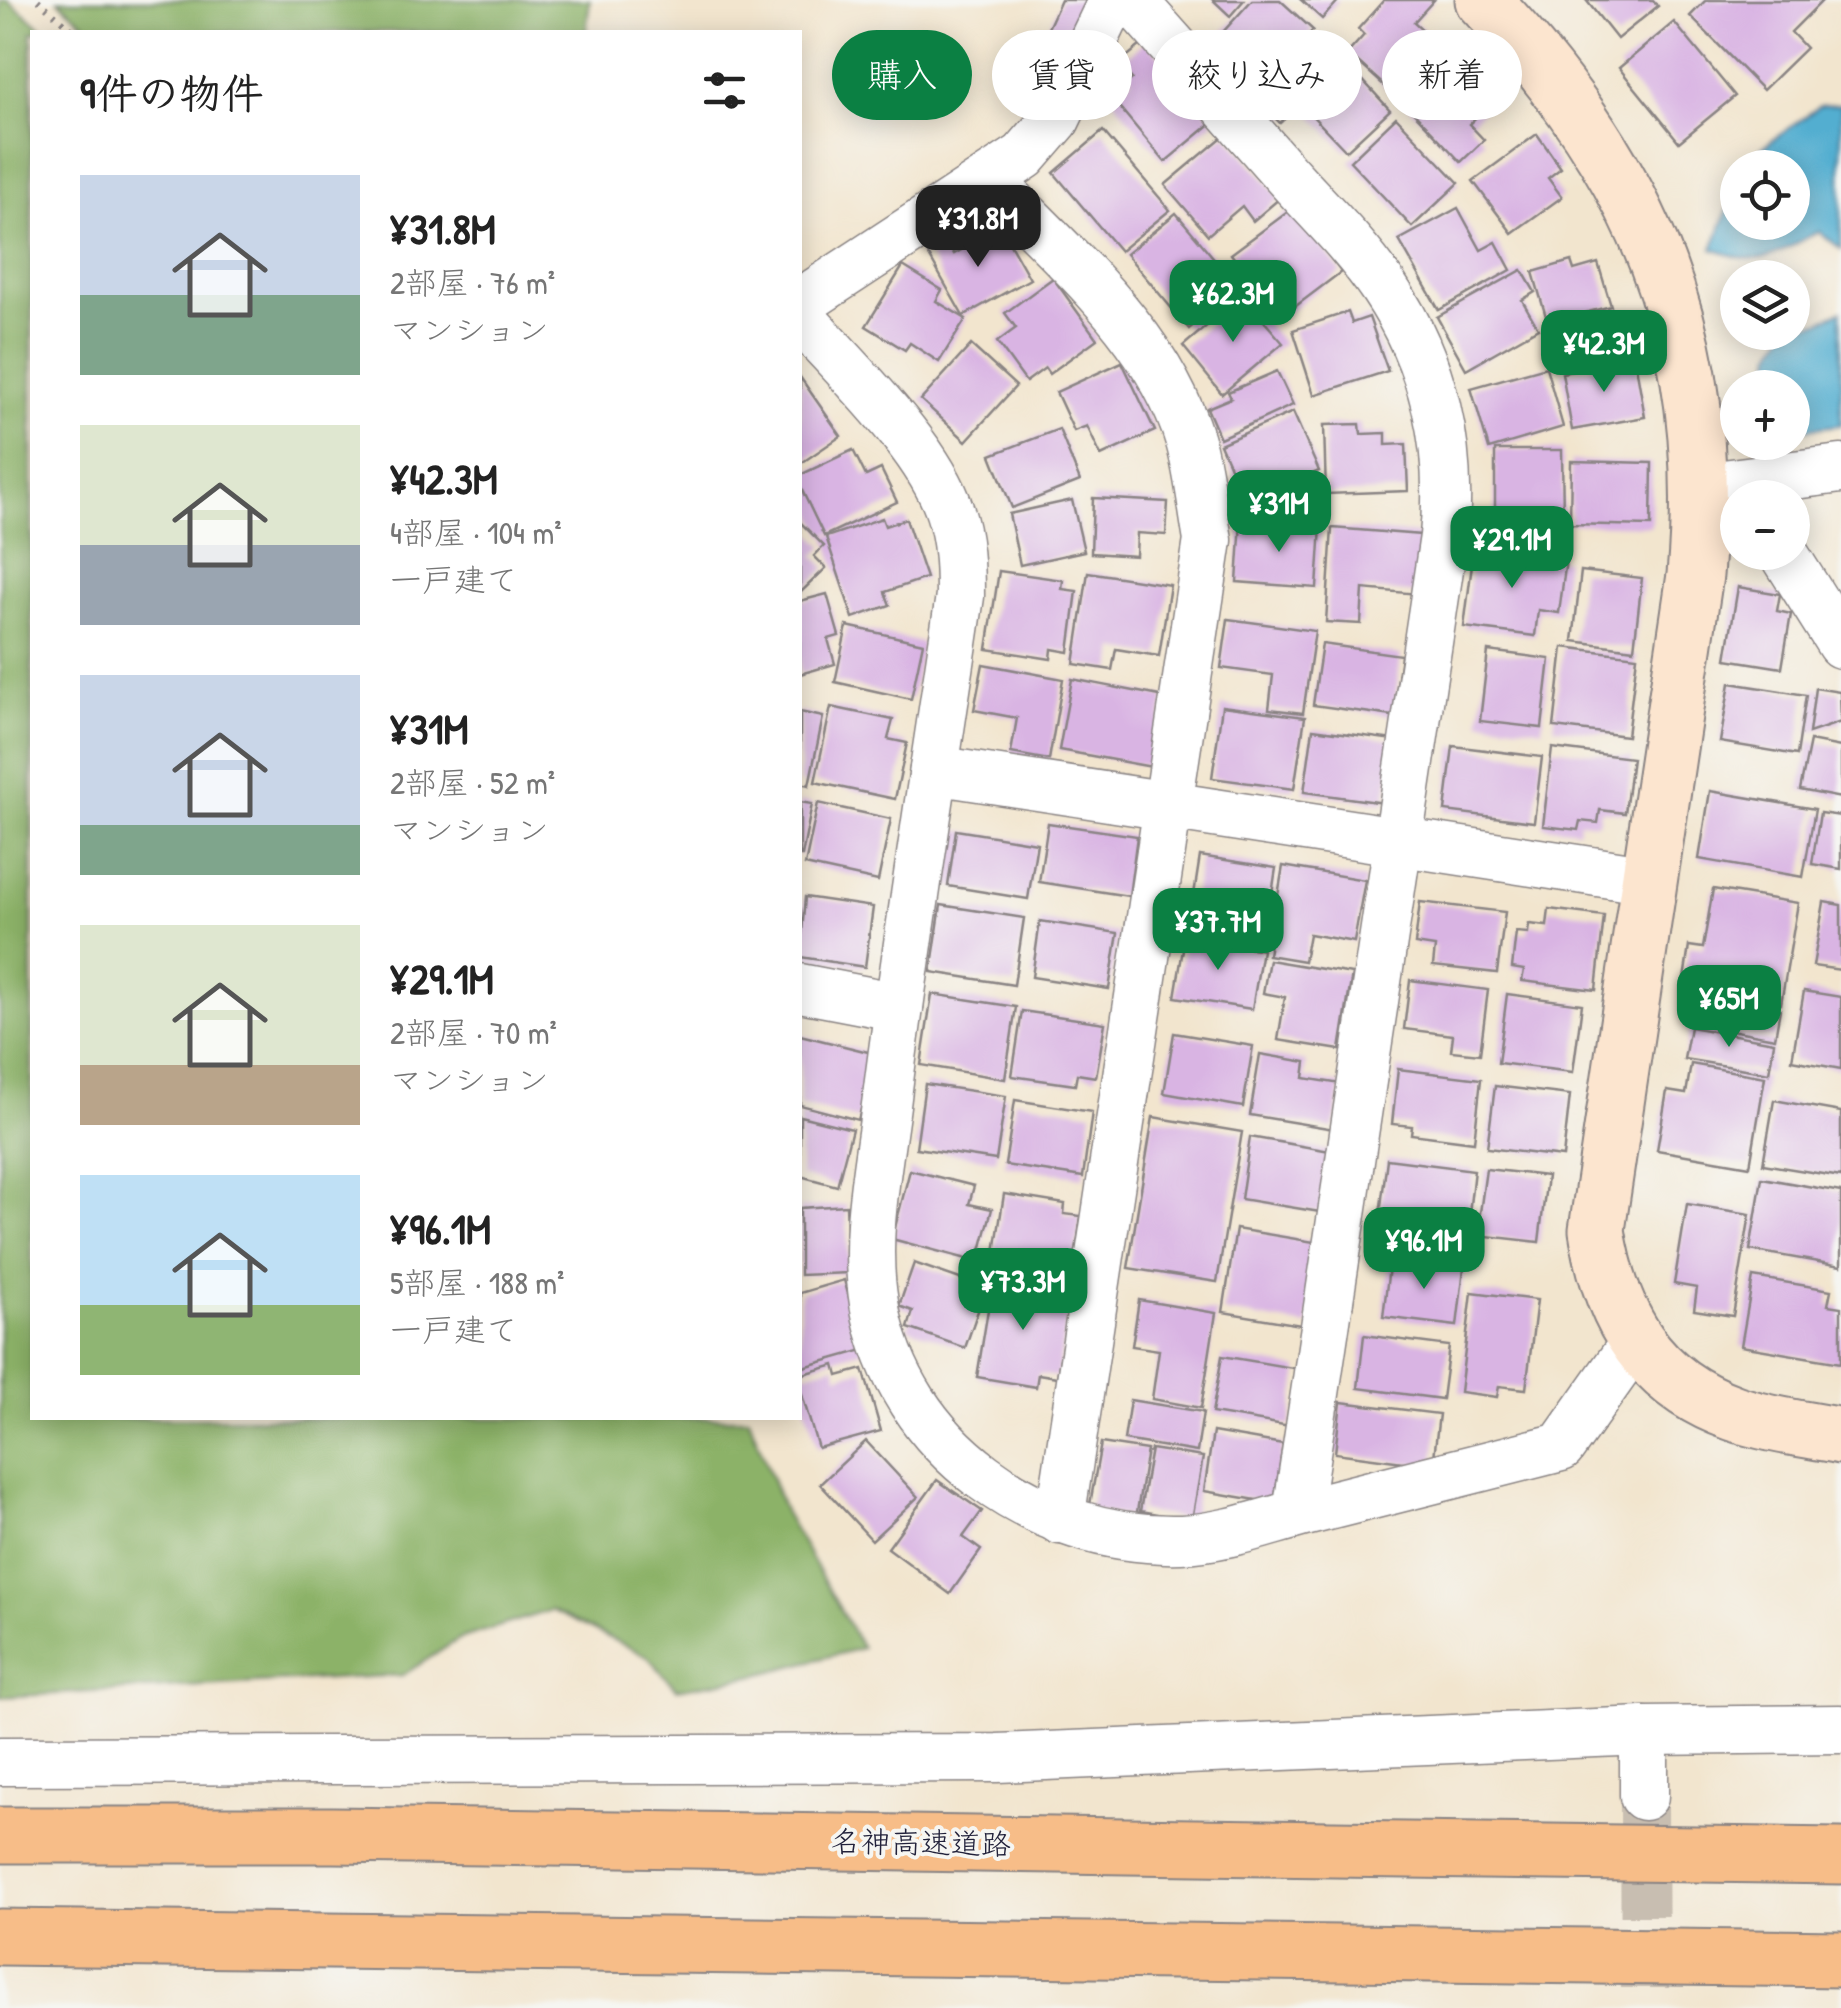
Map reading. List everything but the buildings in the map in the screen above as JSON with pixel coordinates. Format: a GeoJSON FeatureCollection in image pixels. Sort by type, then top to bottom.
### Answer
{"type":"FeatureCollection","features":[{"type":"Feature","properties":{"kind":"highway","name":"名神高速道路"},"geometry":{"type":"LineString","coordinates":[[0,1835],[333,1835],[1841,1856]]}},
{"type":"Feature","properties":{"kind":"highway"},"geometry":{"type":"LineString","coordinates":[[0,1937],[1841,1959]]}},
{"type":"Feature","properties":{"kind":"street"},"geometry":{"type":"LineString","coordinates":[[802,302],[1024,156],[1056,119],[1113,0]]}},
{"type":"Feature","properties":{"kind":"street"},"geometry":{"type":"LineString","coordinates":[[1132,0],[1364,262],[1401,316],[1428,375],[1443,438],[1447,503],[1297,1514]]}},
{"type":"Feature","properties":{"kind":"street"},"geometry":{"type":"LineString","coordinates":[[1484,0],[1545,71],[1601,146],[1642,220],[1683,342],[1692,394],[1725,480]]}},
{"type":"Feature","properties":{"kind":"street"},"geometry":{"type":"LineString","coordinates":[[990,180],[1125,322],[1164,377],[1190,440],[1208,540],[1060,1520]]}},
{"type":"Feature","properties":{"kind":"street"},"geometry":{"type":"LineString","coordinates":[[802,318],[922,456],[950,509],[957,538],[960,596],[898,1007],[869,1246],[872,1290],[882,1334],[906,1390],[940,1439],[1009,1496],[1060,1520],[1102,1532],[1180,1539],[1220,1536],[1561,1447],[1636,1341]]}},
{"type":"Feature","properties":{"kind":"street"},"geometry":{"type":"LineString","coordinates":[[1779,480],[1841,469]]}},
{"type":"Feature","properties":{"kind":"street"},"geometry":{"type":"LineString","coordinates":[[1720,510],[1696,575],[1597,1230],[1605,1277],[1623,1321],[1656,1365],[1680,1386],[1737,1414],[1841,1436]]}},
{"type":"Feature","properties":{"kind":"street"},"geometry":{"type":"LineString","coordinates":[[1794,570],[1841,644]]}},
{"type":"Feature","properties":{"kind":"street"},"geometry":{"type":"LineString","coordinates":[[934,770],[1650,880]]}},
{"type":"Feature","properties":{"kind":"street"},"geometry":{"type":"LineString","coordinates":[[802,988],[898,1007]]}},
{"type":"Feature","properties":{"kind":"street"},"geometry":{"type":"LineString","coordinates":[[0,1762],[996,1758],[1644,1731],[1841,1729]]}},
{"type":"Feature","properties":{"kind":"street"},"geometry":{"type":"LineString","coordinates":[[1644,1731],[1644,1796]]}},
{"type":"Feature","properties":{"kind":"path"},"geometry":{"type":"LineString","coordinates":[[38,0],[73,30]]}},
{"type":"Feature","properties":{"kind":"green space"},"geometry":{"type":"Polygon","coordinates":[[[0,0],[8,0],[45,30],[30,30],[30,1420],[750,1420],[784,1511],[862,1648],[757,1675],[677,1689],[647,1656],[551,1610],[459,1639],[403,1675],[0,1697],[0,0]]]}},
{"type":"Feature","properties":{"kind":"green space"},"geometry":{"type":"Polygon","coordinates":[[[58,0],[590,0],[586,30],[92,30],[58,0]]]}},
{"type":"Feature","properties":{"kind":"water"},"geometry":{"type":"Polygon","coordinates":[[[1841,104],[1841,249],[1819,231],[1810,236],[1810,150],[1759,150],[1820,106],[1841,104]]]}},
{"type":"Feature","properties":{"kind":"water"},"geometry":{"type":"Polygon","coordinates":[[[1720,230],[1720,240],[1803,240],[1758,259],[1713,249],[1720,230]]]}},
{"type":"Feature","properties":{"kind":"water"},"geometry":{"type":"Polygon","coordinates":[[[1841,311],[1841,425],[1810,428],[1810,370],[1770,370],[1774,350],[1810,350],[1810,324],[1841,311]]]}},
{"type":"Feature","properties":{"kind":"tunnel"},"geometry":{"type":"LineString","coordinates":[[1644,1796],[1645,2008]]}}]}
